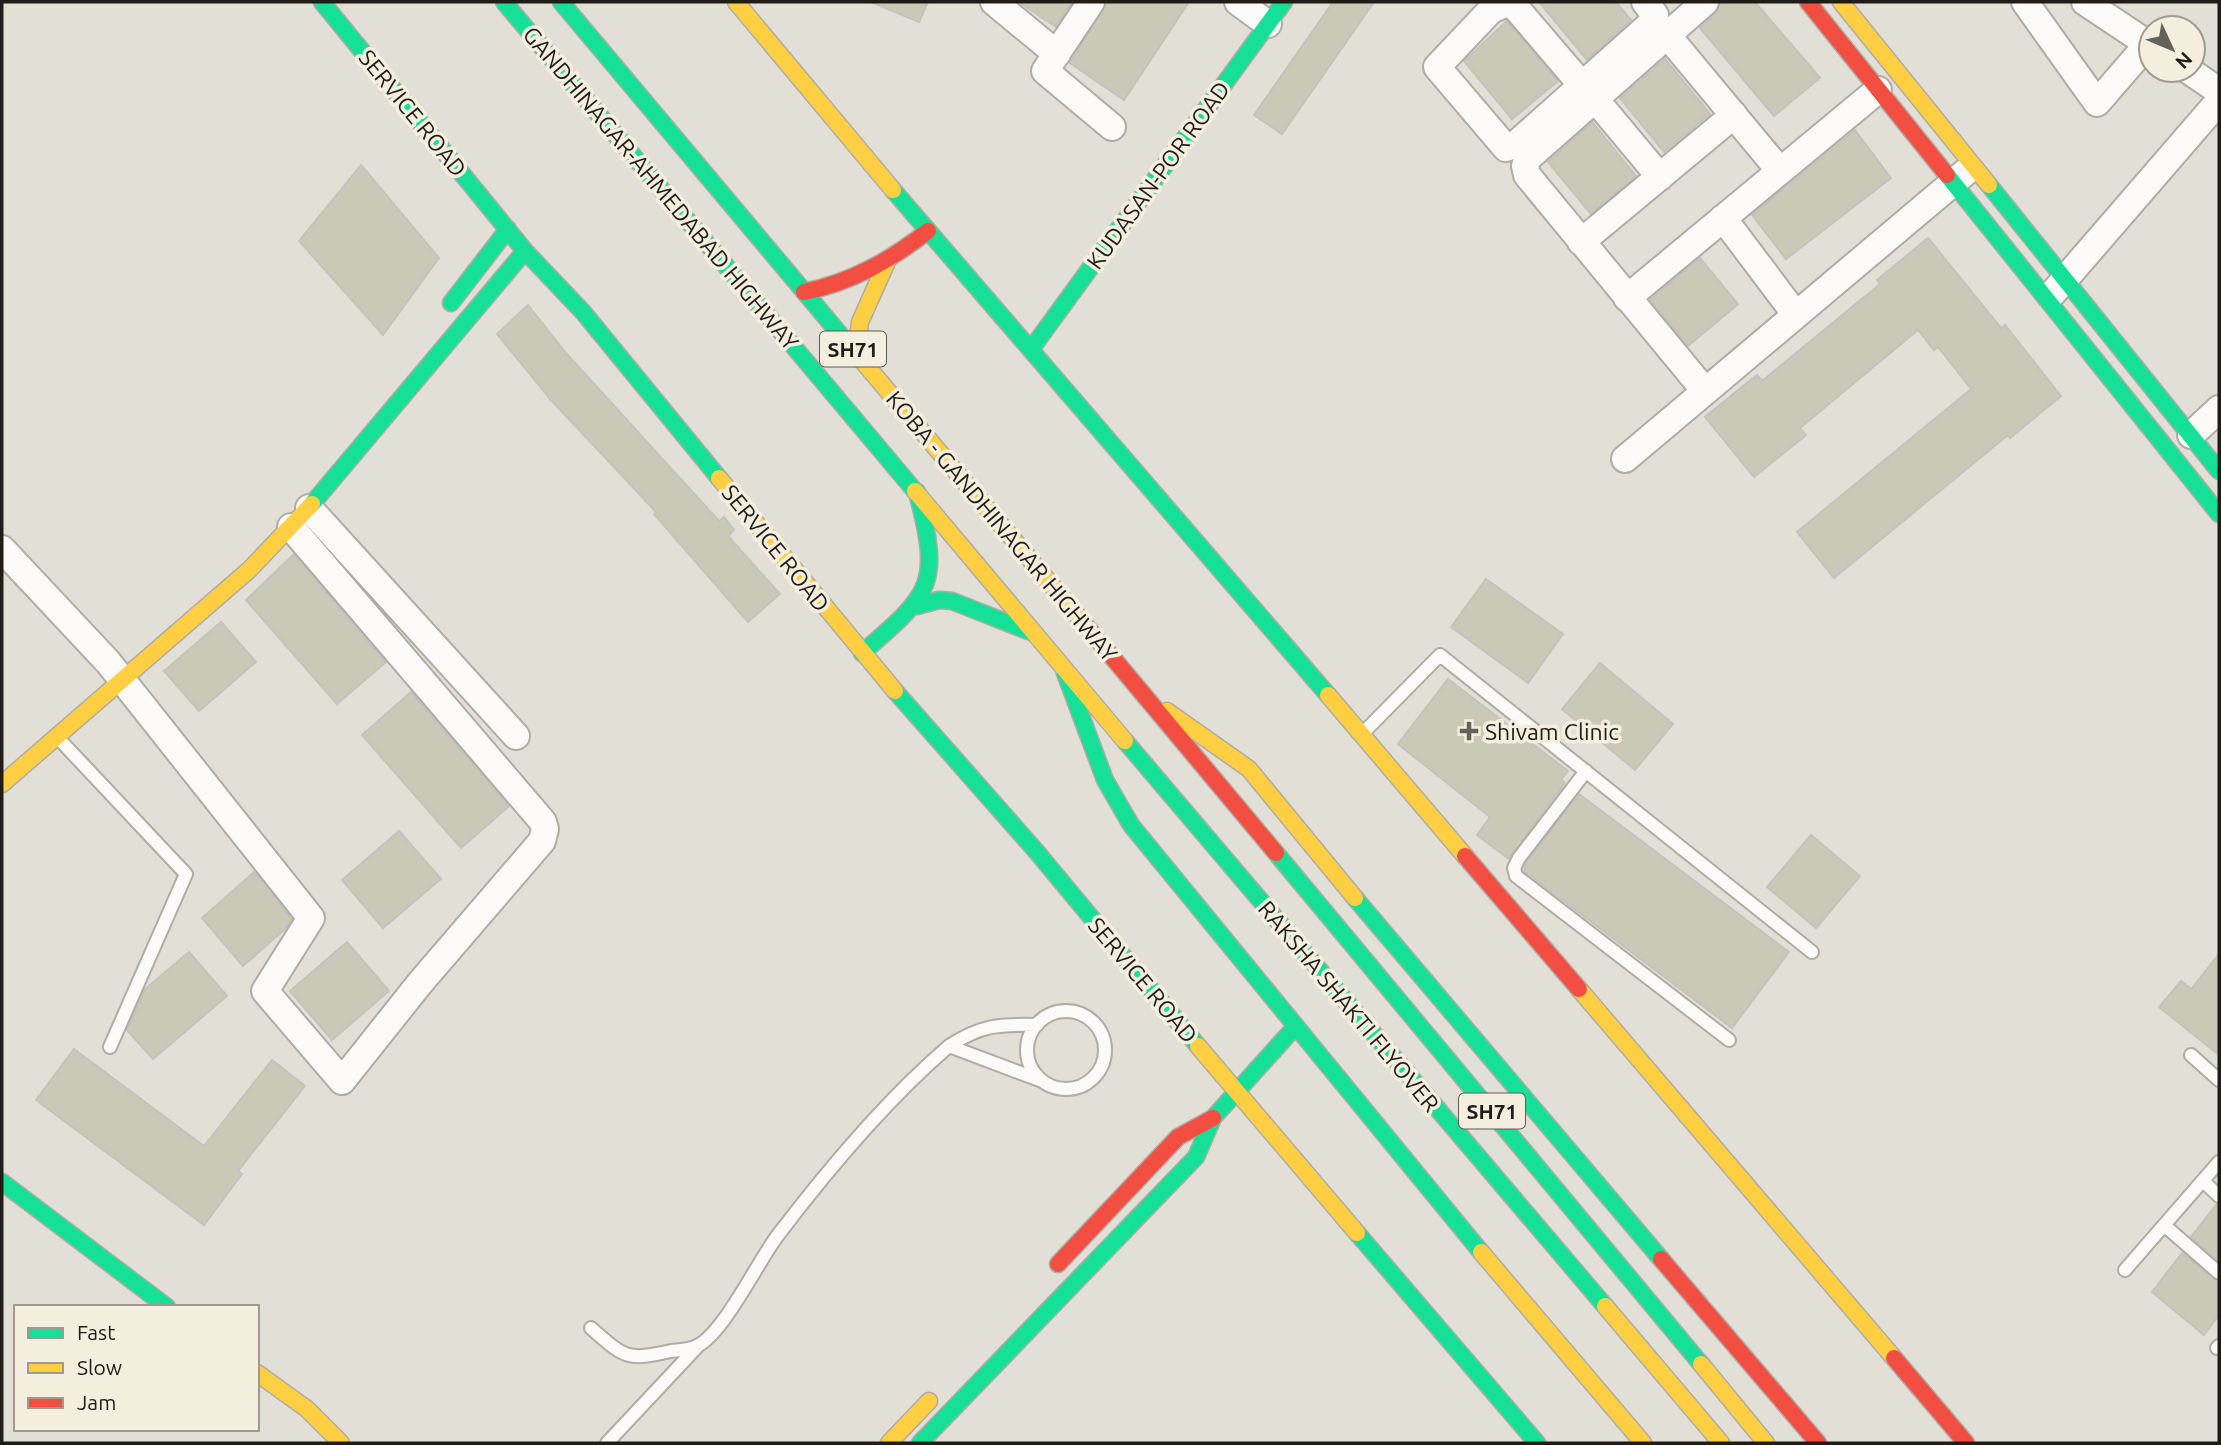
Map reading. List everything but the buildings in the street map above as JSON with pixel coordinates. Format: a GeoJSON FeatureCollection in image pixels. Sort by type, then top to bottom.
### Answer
{"type":"FeatureCollection","features":[{"type":"Feature","properties":{"kind":"street","name":"SERVICE ROAD"},"geometry":{"type":"LineString","coordinates":[[322,2],[525,251],[583,312],[862,653],[1036,851],[1235,1090],[1537,1443]]}},
{"type":"Feature","properties":{"kind":"street","name":"GANDHINAGAR-AHMEDABAD HIGHWAY"},"geometry":{"type":"LineString","coordinates":[[504,2],[1061,663]]}},
{"type":"Feature","properties":{"kind":"street","name":"KOBA - GANDHINAGAR HIGHWAY"},"geometry":{"type":"LineString","coordinates":[[561,2],[1146,697]]}},
{"type":"Feature","properties":{"kind":"street"},"geometry":{"type":"LineString","coordinates":[[736,2],[928,230],[1019,324],[1032,348],[1966,1443]]}},
{"type":"Feature","properties":{"kind":"street"},"geometry":{"type":"LineString","coordinates":[[994,2],[1057,54]]}},
{"type":"Feature","properties":{"kind":"street"},"geometry":{"type":"LineString","coordinates":[[1091,2],[1045,71],[1112,127]]}},
{"type":"Feature","properties":{"kind":"street","name":"KUDASAN-POR ROAD"},"geometry":{"type":"LineString","coordinates":[[1032,348],[1145,183],[1250,12],[1284,2]]}},
{"type":"Feature","properties":{"kind":"street"},"geometry":{"type":"LineString","coordinates":[[1660,177],[1588,91],[1510,2],[1491,10],[1437,67],[1506,148],[1515,145],[1588,91],[1667,35],[1705,2]]}},
{"type":"Feature","properties":{"kind":"street"},"geometry":{"type":"LineString","coordinates":[[1645,2],[1655,15],[1653,22],[1528,158],[1525,166],[1527,175],[1706,391]]}},
{"type":"Feature","properties":{"kind":"street"},"geometry":{"type":"LineString","coordinates":[[1808,2],[2219,514]]}},
{"type":"Feature","properties":{"kind":"street"},"geometry":{"type":"LineString","coordinates":[[1841,2],[2219,471]]}},
{"type":"Feature","properties":{"kind":"street"},"geometry":{"type":"LineString","coordinates":[[2025,2],[2097,103],[2137,59]]}},
{"type":"Feature","properties":{"kind":"street"},"geometry":{"type":"LineString","coordinates":[[2085,2],[2137,36]]}},
{"type":"Feature","properties":{"kind":"street"},"geometry":{"type":"LineString","coordinates":[[1667,35],[1780,171]]}},
{"type":"Feature","properties":{"kind":"street"},"geometry":{"type":"LineString","coordinates":[[1627,298],[1878,90]]}},
{"type":"Feature","properties":{"kind":"street"},"geometry":{"type":"LineString","coordinates":[[2046,300],[2219,101]]}},
{"type":"Feature","properties":{"kind":"street"},"geometry":{"type":"LineString","coordinates":[[1581,242],[1734,116]]}},
{"type":"Feature","properties":{"kind":"street"},"geometry":{"type":"LineString","coordinates":[[1625,459],[1974,166]]}},
{"type":"Feature","properties":{"kind":"street"},"geometry":{"type":"LineString","coordinates":[[1723,218],[1796,314]]}},
{"type":"Feature","properties":{"kind":"street"},"geometry":{"type":"LineString","coordinates":[[443,313],[508,229]]}},
{"type":"Feature","properties":{"kind":"street"},"geometry":{"type":"LineString","coordinates":[[804,292],[852,280],[886,264],[928,230]]}},
{"type":"Feature","properties":{"kind":"street"},"geometry":{"type":"LineString","coordinates":[[2,784],[56,737],[111,666],[249,570],[309,508],[525,251]]}},
{"type":"Feature","properties":{"kind":"street"},"geometry":{"type":"LineString","coordinates":[[856,352],[860,322],[886,264]]}},
{"type":"Feature","properties":{"kind":"street"},"geometry":{"type":"LineString","coordinates":[[386,386],[401,401]]}},
{"type":"Feature","properties":{"kind":"street"},"geometry":{"type":"LineString","coordinates":[[2191,436],[2219,409]]}},
{"type":"Feature","properties":{"kind":"street"},"geometry":{"type":"LineString","coordinates":[[862,653],[917,606],[927,589],[933,555],[917,492]]}},
{"type":"Feature","properties":{"kind":"street"},"geometry":{"type":"LineString","coordinates":[[309,508],[516,736]]}},
{"type":"Feature","properties":{"kind":"street"},"geometry":{"type":"LineString","coordinates":[[2,549],[111,666],[311,918],[265,991],[342,1081],[420,983],[542,841],[545,829],[543,822],[291,527]]}},
{"type":"Feature","properties":{"kind":"street"},"geometry":{"type":"LineString","coordinates":[[917,606],[940,600],[964,604],[1039,637]]}},
{"type":"Feature","properties":{"kind":"street"},"geometry":{"type":"LineString","coordinates":[[1061,663],[1105,780],[1131,825],[1295,1027],[1643,1443]]}},
{"type":"Feature","properties":{"kind":"street","name":"RAKSHA SHAKTI FLYOVER"},"geometry":{"type":"LineString","coordinates":[[1061,663],[1721,1443]]}},
{"type":"Feature","properties":{"kind":"street"},"geometry":{"type":"LineString","coordinates":[[1146,697],[1249,769],[1477,1045],[1818,1443]]}},
{"type":"Feature","properties":{"kind":"street","name":"RAKSHA SHAKTI FLYOVER"},"geometry":{"type":"LineString","coordinates":[[1146,697],[1766,1443]]}},
{"type":"Feature","properties":{"kind":"street"},"geometry":{"type":"LineString","coordinates":[[920,1443],[1196,1157],[1213,1118],[1235,1090],[1295,1027]]}},
{"type":"Feature","properties":{"kind":"street"},"geometry":{"type":"LineString","coordinates":[[1044,1279],[1178,1137],[1213,1118]]}},
{"type":"Feature","properties":{"kind":"street"},"geometry":{"type":"LineString","coordinates":[[2,1182],[164,1305]]}},
{"type":"Feature","properties":{"kind":"street"},"geometry":{"type":"LineString","coordinates":[[259,1374],[307,1409],[341,1443]]}},
{"type":"Feature","properties":{"kind":"street"},"geometry":{"type":"LineString","coordinates":[[889,1443],[939,1390]]}},
{"type":"Feature","properties":{"kind":"lane"},"geometry":{"type":"LineString","coordinates":[[1361,734],[1440,655],[1812,952]]}},
{"type":"Feature","properties":{"kind":"lane"},"geometry":{"type":"LineString","coordinates":[[56,737],[186,873],[110,1047]]}},
{"type":"Feature","properties":{"kind":"lane"},"geometry":{"type":"LineString","coordinates":[[1586,771],[1518,858],[1514,868],[1516,876],[1729,1040]]}},
{"type":"Feature","properties":{"kind":"lane"},"geometry":{"type":"LineString","coordinates":[[949,1046],[1046,1083],[1067,1088],[1088,1082],[1102,1065],[1105,1044],[1096,1024],[1077,1012],[1055,1013],[1037,1025],[1031,1034],[1028,1056],[1031,1066],[1046,1083]]}},
{"type":"Feature","properties":{"kind":"lane"},"geometry":{"type":"LineString","coordinates":[[607,1443],[698,1346],[738,1298],[778,1235],[912,1079],[949,1046],[971,1032],[989,1026],[1037,1025]]}},
{"type":"Feature","properties":{"kind":"lane"},"geometry":{"type":"LineString","coordinates":[[2191,1055],[2219,1080]]}},
{"type":"Feature","properties":{"kind":"lane"},"geometry":{"type":"LineString","coordinates":[[2125,1270],[2219,1162]]}},
{"type":"Feature","properties":{"kind":"lane"},"geometry":{"type":"LineString","coordinates":[[2203,1181],[2219,1196]]}},
{"type":"Feature","properties":{"kind":"lane"},"geometry":{"type":"LineString","coordinates":[[2164,1225],[2219,1273]]}},
{"type":"Feature","properties":{"kind":"lane"},"geometry":{"type":"LineString","coordinates":[[591,1328],[628,1356],[647,1358],[698,1346]]}},
{"type":"Feature","properties":{"kind":"traffic: fast"},"geometry":{"type":"LineString","coordinates":[[322,2],[525,251],[583,312],[719,478]]}},
{"type":"Feature","properties":{"kind":"traffic: fast"},"geometry":{"type":"LineString","coordinates":[[504,2],[915,491]]}},
{"type":"Feature","properties":{"kind":"traffic: fast"},"geometry":{"type":"LineString","coordinates":[[561,2],[854,351]]}},
{"type":"Feature","properties":{"kind":"traffic: fast"},"geometry":{"type":"LineString","coordinates":[[1032,348],[1284,2]]}},
{"type":"Feature","properties":{"kind":"traffic: fast"},"geometry":{"type":"LineString","coordinates":[[1947,175],[2219,514]]}},
{"type":"Feature","properties":{"kind":"traffic: fast"},"geometry":{"type":"LineString","coordinates":[[1989,185],[2219,471]]}},
{"type":"Feature","properties":{"kind":"traffic: fast"},"geometry":{"type":"LineString","coordinates":[[893,190],[1328,695]]}},
{"type":"Feature","properties":{"kind":"traffic: fast"},"geometry":{"type":"LineString","coordinates":[[451,303],[508,229]]}},
{"type":"Feature","properties":{"kind":"traffic: fast"},"geometry":{"type":"LineString","coordinates":[[312,504],[525,251]]}},
{"type":"Feature","properties":{"kind":"traffic: fast"},"geometry":{"type":"LineString","coordinates":[[862,653],[904,615],[917,600],[925,584],[929,567],[929,547],[917,492]]}},
{"type":"Feature","properties":{"kind":"traffic: fast"},"geometry":{"type":"LineString","coordinates":[[917,606],[939,600],[952,601],[1028,631]]}},
{"type":"Feature","properties":{"kind":"traffic: fast"},"geometry":{"type":"LineString","coordinates":[[1065,673],[1105,780],[1131,825],[1481,1252]]}},
{"type":"Feature","properties":{"kind":"traffic: fast"},"geometry":{"type":"LineString","coordinates":[[895,691],[1036,851],[1198,1046]]}},
{"type":"Feature","properties":{"kind":"traffic: fast"},"geometry":{"type":"LineString","coordinates":[[1125,741],[1605,1306]]}},
{"type":"Feature","properties":{"kind":"traffic: fast"},"geometry":{"type":"LineString","coordinates":[[1276,853],[1701,1364]]}},
{"type":"Feature","properties":{"kind":"traffic: fast"},"geometry":{"type":"LineString","coordinates":[[1355,898],[1661,1259]]}},
{"type":"Feature","properties":{"kind":"traffic: fast"},"geometry":{"type":"LineString","coordinates":[[920,1443],[1196,1157],[1213,1118],[1295,1027]]}},
{"type":"Feature","properties":{"kind":"traffic: fast"},"geometry":{"type":"LineString","coordinates":[[2,1182],[164,1305]]}},
{"type":"Feature","properties":{"kind":"traffic: fast"},"geometry":{"type":"LineString","coordinates":[[1357,1233],[1537,1443]]}},
{"type":"Feature","properties":{"kind":"traffic: slow"},"geometry":{"type":"LineString","coordinates":[[736,2],[893,190]]}},
{"type":"Feature","properties":{"kind":"traffic: slow"},"geometry":{"type":"LineString","coordinates":[[1841,2],[1989,185]]}},
{"type":"Feature","properties":{"kind":"traffic: slow"},"geometry":{"type":"LineString","coordinates":[[856,353],[860,322],[886,264]]}},
{"type":"Feature","properties":{"kind":"traffic: slow"},"geometry":{"type":"LineString","coordinates":[[854,351],[1082,621]]}},
{"type":"Feature","properties":{"kind":"traffic: slow"},"geometry":{"type":"LineString","coordinates":[[719,478],[895,691]]}},
{"type":"Feature","properties":{"kind":"traffic: slow"},"geometry":{"type":"LineString","coordinates":[[915,491],[1125,741]]}},
{"type":"Feature","properties":{"kind":"traffic: slow"},"geometry":{"type":"LineString","coordinates":[[2,784],[249,570],[312,504]]}},
{"type":"Feature","properties":{"kind":"traffic: slow"},"geometry":{"type":"LineString","coordinates":[[1328,695],[1465,856]]}},
{"type":"Feature","properties":{"kind":"traffic: slow"},"geometry":{"type":"LineString","coordinates":[[1167,711],[1249,769],[1355,898]]}},
{"type":"Feature","properties":{"kind":"traffic: slow"},"geometry":{"type":"LineString","coordinates":[[1579,989],[1894,1358]]}},
{"type":"Feature","properties":{"kind":"traffic: slow"},"geometry":{"type":"LineString","coordinates":[[1198,1046],[1357,1233]]}},
{"type":"Feature","properties":{"kind":"traffic: slow"},"geometry":{"type":"LineString","coordinates":[[1481,1252],[1643,1443]]}},
{"type":"Feature","properties":{"kind":"traffic: slow"},"geometry":{"type":"LineString","coordinates":[[1605,1306],[1721,1443]]}},
{"type":"Feature","properties":{"kind":"traffic: slow"},"geometry":{"type":"LineString","coordinates":[[1701,1364],[1766,1443]]}},
{"type":"Feature","properties":{"kind":"traffic: slow"},"geometry":{"type":"LineString","coordinates":[[259,1374],[307,1409],[341,1443]]}},
{"type":"Feature","properties":{"kind":"traffic: slow"},"geometry":{"type":"LineString","coordinates":[[889,1443],[929,1401]]}},
{"type":"Feature","properties":{"kind":"traffic: jam"},"geometry":{"type":"LineString","coordinates":[[1808,2],[1947,175]]}},
{"type":"Feature","properties":{"kind":"traffic: jam"},"geometry":{"type":"LineString","coordinates":[[804,292],[822,288],[869,269],[928,231]]}},
{"type":"Feature","properties":{"kind":"traffic: jam"},"geometry":{"type":"LineString","coordinates":[[1082,621],[1276,853]]}},
{"type":"Feature","properties":{"kind":"traffic: jam"},"geometry":{"type":"LineString","coordinates":[[1465,856],[1579,989]]}},
{"type":"Feature","properties":{"kind":"traffic: jam"},"geometry":{"type":"LineString","coordinates":[[1058,1264],[1178,1137],[1213,1118]]}},
{"type":"Feature","properties":{"kind":"traffic: jam"},"geometry":{"type":"LineString","coordinates":[[1661,1259],[1818,1443]]}},
{"type":"Feature","properties":{"kind":"traffic: jam"},"geometry":{"type":"LineString","coordinates":[[1894,1358],[1966,1443]]}},
{"type":"Feature","properties":{"kind":"place","name":"Shivam Clinic"},"geometry":{"type":"Point","coordinates":[1469,731]}}]}
